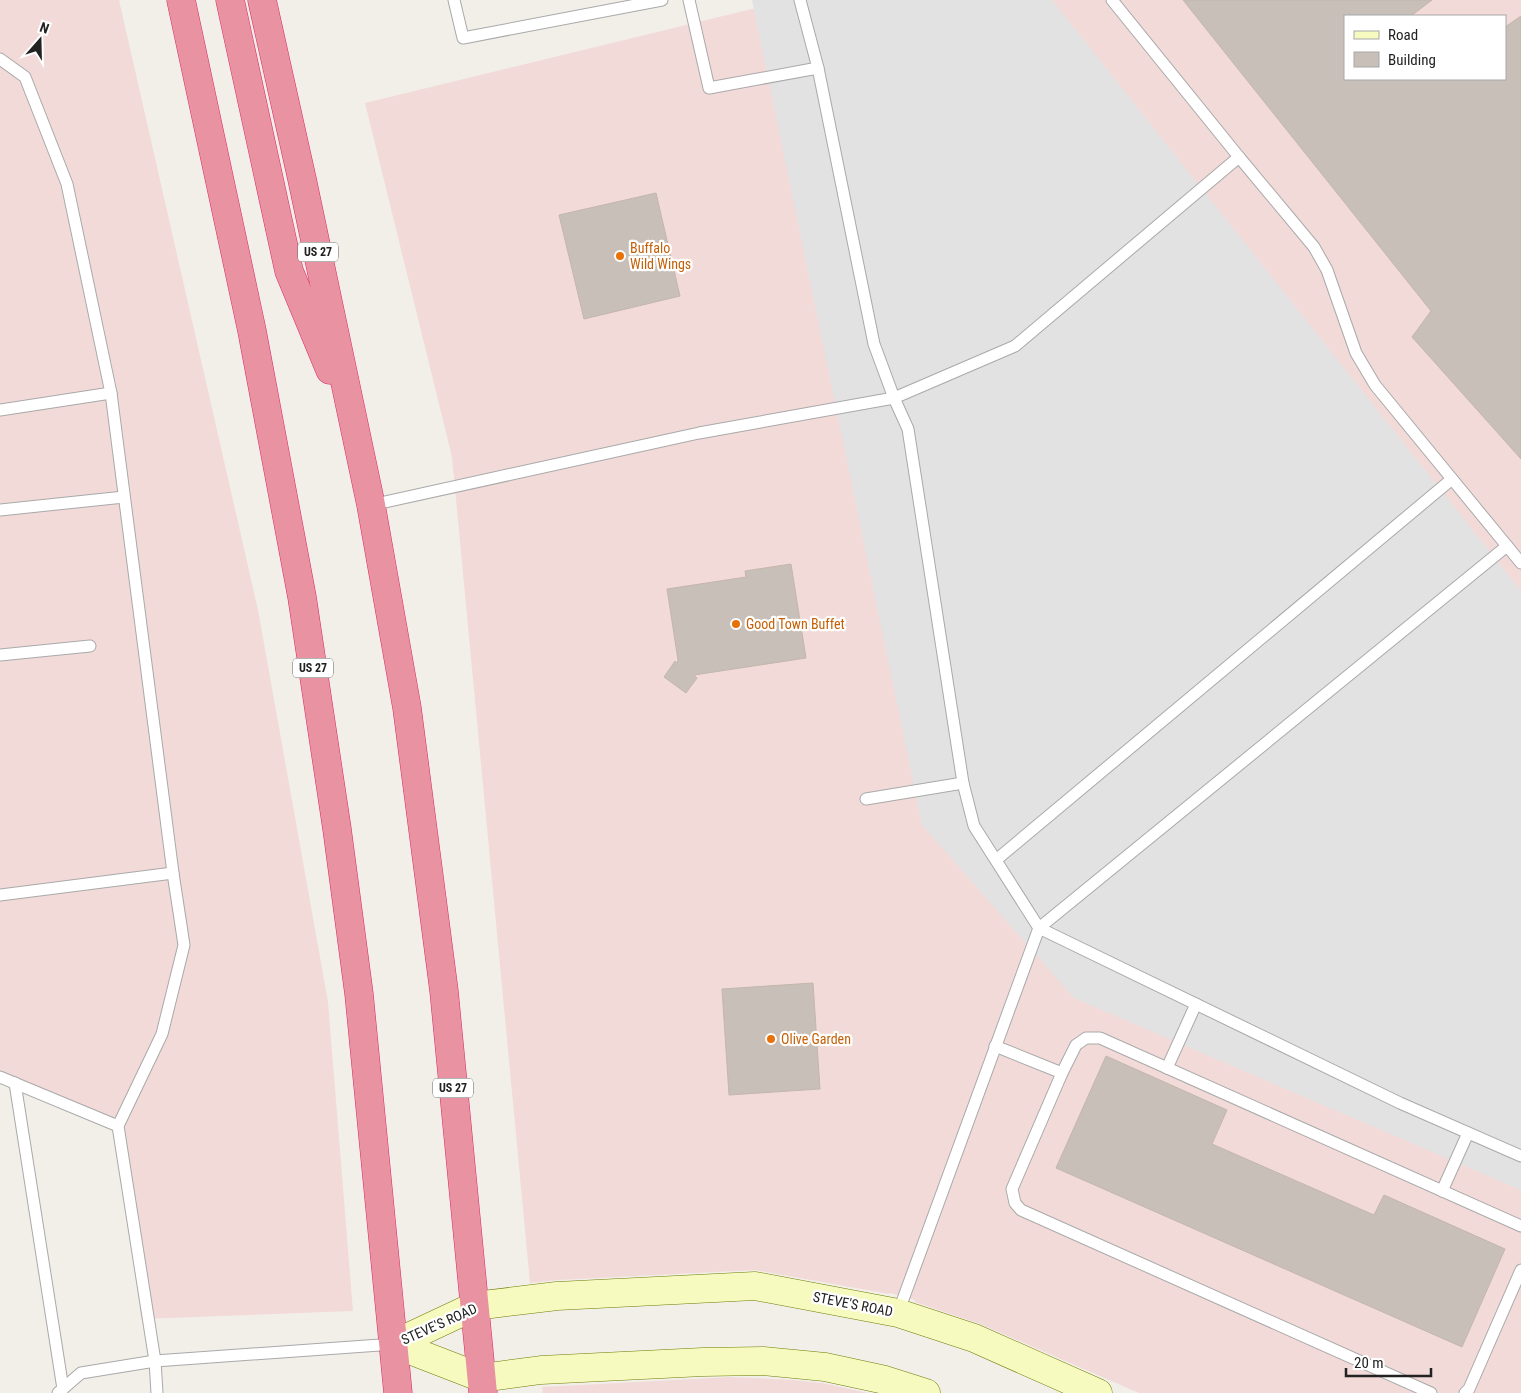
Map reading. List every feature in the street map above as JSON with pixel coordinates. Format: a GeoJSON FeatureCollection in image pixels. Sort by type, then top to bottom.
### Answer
{"type":"FeatureCollection","features":[{"type":"Feature","properties":{"kind":"highway","name":"US 27"},"geometry":{"type":"LineString","coordinates":[[181,0],[252,331],[302,597],[336,820],[359,994],[398,1393]]}},
{"type":"Feature","properties":{"kind":"highway"},"geometry":{"type":"LineString","coordinates":[[230,0],[289,271],[356,432]]}},
{"type":"Feature","properties":{"kind":"highway","name":"US 27"},"geometry":{"type":"LineString","coordinates":[[262,0],[371,505],[407,708],[444,991],[483,1385]]}},
{"type":"Feature","properties":{"kind":"street","name":"STEVE'S ROAD"},"geometry":{"type":"LineString","coordinates":[[394,1344],[475,1306],[557,1296],[755,1286],[898,1313],[974,1338],[1098,1393]]}},
{"type":"Feature","properties":{"kind":"street","name":"STEVE'S ROAD"},"geometry":{"type":"LineString","coordinates":[[394,1344],[483,1385],[541,1370],[763,1361],[825,1367],[885,1380],[926,1393]]}},
{"type":"Feature","properties":{"kind":"lane"},"geometry":{"type":"LineString","coordinates":[[454,0],[463,38],[662,0]]}},
{"type":"Feature","properties":{"kind":"lane"},"geometry":{"type":"LineString","coordinates":[[689,0],[709,88],[818,68]]}},
{"type":"Feature","properties":{"kind":"lane"},"geometry":{"type":"LineString","coordinates":[[800,0],[818,68],[874,344],[894,398],[908,428],[964,783],[974,826],[1039,928],[1400,1103],[1521,1156]]}},
{"type":"Feature","properties":{"kind":"lane"},"geometry":{"type":"LineString","coordinates":[[1112,0],[1314,247],[1327,270],[1356,353],[1375,385],[1521,563]]}},
{"type":"Feature","properties":{"kind":"lane"},"geometry":{"type":"LineString","coordinates":[[0,59],[25,77],[67,184],[111,393],[184,945],[162,1034],[118,1126],[155,1361],[157,1393]]}},
{"type":"Feature","properties":{"kind":"lane"},"geometry":{"type":"LineString","coordinates":[[371,505],[699,433],[894,398],[1014,346],[1239,157]]}},
{"type":"Feature","properties":{"kind":"lane"},"geometry":{"type":"LineString","coordinates":[[0,410],[111,393]]}},
{"type":"Feature","properties":{"kind":"lane"},"geometry":{"type":"LineString","coordinates":[[996,860],[1452,479]]}},
{"type":"Feature","properties":{"kind":"lane"},"geometry":{"type":"LineString","coordinates":[[0,510],[124,497]]}},
{"type":"Feature","properties":{"kind":"lane"},"geometry":{"type":"LineString","coordinates":[[898,1313],[1039,928],[1507,546]]}},
{"type":"Feature","properties":{"kind":"lane"},"geometry":{"type":"LineString","coordinates":[[0,655],[90,646]]}},
{"type":"Feature","properties":{"kind":"lane"},"geometry":{"type":"LineString","coordinates":[[866,799],[964,783]]}},
{"type":"Feature","properties":{"kind":"lane"},"geometry":{"type":"LineString","coordinates":[[0,895],[173,873]]}},
{"type":"Feature","properties":{"kind":"lane"},"geometry":{"type":"LineString","coordinates":[[1167,1068],[1196,1004]]}},
{"type":"Feature","properties":{"kind":"lane"},"geometry":{"type":"LineString","coordinates":[[1431,1393],[1021,1210],[1015,1203],[1012,1189],[1076,1045],[1086,1038],[1100,1038],[1521,1226]]}},
{"type":"Feature","properties":{"kind":"lane"},"geometry":{"type":"LineString","coordinates":[[996,1046],[1062,1073]]}},
{"type":"Feature","properties":{"kind":"lane"},"geometry":{"type":"LineString","coordinates":[[0,1077],[118,1126]]}},
{"type":"Feature","properties":{"kind":"lane"},"geometry":{"type":"LineString","coordinates":[[15,1083],[60,1391]]}},
{"type":"Feature","properties":{"kind":"lane"},"geometry":{"type":"LineString","coordinates":[[1442,1191],[1468,1133]]}},
{"type":"Feature","properties":{"kind":"lane"},"geometry":{"type":"LineString","coordinates":[[1465,1393],[1469,1389],[1521,1270]]}},
{"type":"Feature","properties":{"kind":"lane"},"geometry":{"type":"LineString","coordinates":[[60,1391],[81,1373],[155,1361],[394,1344]]}},
{"type":"Feature","properties":{"kind":"shaded area"},"geometry":{"type":"Polygon","coordinates":[[[0,0],[119,0],[258,610],[328,1002],[353,1311],[141,1319],[120,1129],[0,1077],[0,0]]]}},
{"type":"Feature","properties":{"kind":"shaded area"},"geometry":{"type":"Polygon","coordinates":[[[752,0],[1052,0],[1521,591],[1521,1190],[1074,998],[922,825],[752,0]]]}},
{"type":"Feature","properties":{"kind":"shaded area"},"geometry":{"type":"Polygon","coordinates":[[[767,0],[1521,0],[1521,1393],[1139,1393],[980,1324],[915,1302],[915,1300],[890,1293],[755,1270],[530,1283],[452,457],[365,103],[768,5],[767,0]]]}},
{"type":"Feature","properties":{"kind":"shaded area"},"geometry":{"type":"Polygon","coordinates":[[[731,1377],[822,1383],[868,1393],[543,1393],[542,1387],[731,1377]]]}},
{"type":"Feature","properties":{"kind":"building"},"geometry":{"type":"Polygon","coordinates":[[[1183,0],[1432,0],[1412,15],[1344,15],[1344,80],[1506,80],[1506,26],[1521,16],[1521,459],[1412,337],[1431,311],[1183,0]]]}},
{"type":"Feature","properties":{"kind":"building","name":"Buffalo Wild Wings"},"geometry":{"type":"Polygon","coordinates":[[[656,193],[680,296],[584,319],[559,215],[656,193]]]}},
{"type":"Feature","properties":{"kind":"building","name":"Good Town Buffet"},"geometry":{"type":"Polygon","coordinates":[[[791,564],[806,658],[694,675],[697,678],[686,693],[664,677],[675,661],[677,663],[678,660],[667,589],[746,577],[745,571],[791,564]]]}},
{"type":"Feature","properties":{"kind":"building","name":"Olive Garden"},"geometry":{"type":"Polygon","coordinates":[[[813,983],[820,1089],[729,1095],[722,989],[813,983]]]}},
{"type":"Feature","properties":{"kind":"building"},"geometry":{"type":"Polygon","coordinates":[[[1106,1056],[1227,1110],[1212,1144],[1374,1215],[1384,1195],[1505,1249],[1462,1347],[1056,1168],[1106,1056]]]}},
{"type":"Feature","properties":{"kind":"place","name":"Buffalo Wild Wings"},"geometry":{"type":"Point","coordinates":[620,256]}},
{"type":"Feature","properties":{"kind":"place","name":"Good Town Buffet"},"geometry":{"type":"Point","coordinates":[736,624]}},
{"type":"Feature","properties":{"kind":"place","name":"Olive Garden"},"geometry":{"type":"Point","coordinates":[771,1039]}}]}
